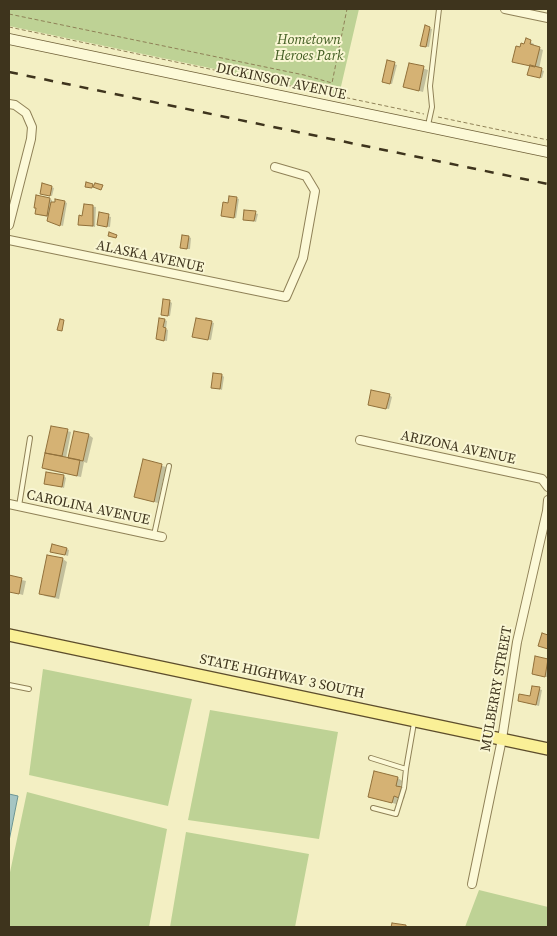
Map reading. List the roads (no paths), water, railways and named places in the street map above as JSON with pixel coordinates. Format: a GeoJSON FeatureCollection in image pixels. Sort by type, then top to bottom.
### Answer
{"type":"FeatureCollection","features":[{"type":"Feature","properties":{"kind":"main road","name":"STATE HIGHWAY 3 SOUTH"},"geometry":{"type":"LineString","coordinates":[[9,635],[548,749]]}},
{"type":"Feature","properties":{"kind":"street"},"geometry":{"type":"LineString","coordinates":[[505,9],[548,18]]}},
{"type":"Feature","properties":{"kind":"street","name":"DICKINSON AVENUE"},"geometry":{"type":"LineString","coordinates":[[9,39],[548,152]]}},
{"type":"Feature","properties":{"kind":"street"},"geometry":{"type":"LineString","coordinates":[[9,104],[15,105],[26,113],[32,127],[32,139],[9,225]]}},
{"type":"Feature","properties":{"kind":"street","name":"ALASKA AVENUE"},"geometry":{"type":"LineString","coordinates":[[9,240],[286,297],[303,258],[315,191],[306,176],[275,167]]}},
{"type":"Feature","properties":{"kind":"street","name":"ARIZONA AVENUE"},"geometry":{"type":"LineString","coordinates":[[360,440],[542,479],[548,486]]}},
{"type":"Feature","properties":{"kind":"street","name":"MULBERRY STREET"},"geometry":{"type":"LineString","coordinates":[[472,884],[502,739],[517,642],[548,500]]}},
{"type":"Feature","properties":{"kind":"street","name":"CAROLINA AVENUE"},"geometry":{"type":"LineString","coordinates":[[9,504],[158,536]]}},
{"type":"Feature","properties":{"kind":"lane"},"geometry":{"type":"LineString","coordinates":[[428,127],[432,108],[430,86],[439,9]]}},
{"type":"Feature","properties":{"kind":"lane"},"geometry":{"type":"LineString","coordinates":[[19,506],[30,438]]}},
{"type":"Feature","properties":{"kind":"lane"},"geometry":{"type":"LineString","coordinates":[[158,536],[169,466]]}},
{"type":"Feature","properties":{"kind":"lane"},"geometry":{"type":"LineString","coordinates":[[9,685],[29,689]]}},
{"type":"Feature","properties":{"kind":"lane"},"geometry":{"type":"LineString","coordinates":[[373,808],[396,814],[404,788],[415,721]]}},
{"type":"Feature","properties":{"kind":"lane"},"geometry":{"type":"LineString","coordinates":[[371,758],[406,769]]}},
{"type":"Feature","properties":{"kind":"water"},"geometry":{"type":"Polygon","coordinates":[[[9,794],[18,796],[9,841],[9,794]]]}},
{"type":"Feature","properties":{"kind":"railway"},"geometry":{"type":"LineString","coordinates":[[9,72],[548,184]]}},
{"type":"Feature","properties":{"kind":"park label","name":"Hometown Heroes Park"},"geometry":{"type":"Point","coordinates":[309,48]}}]}
